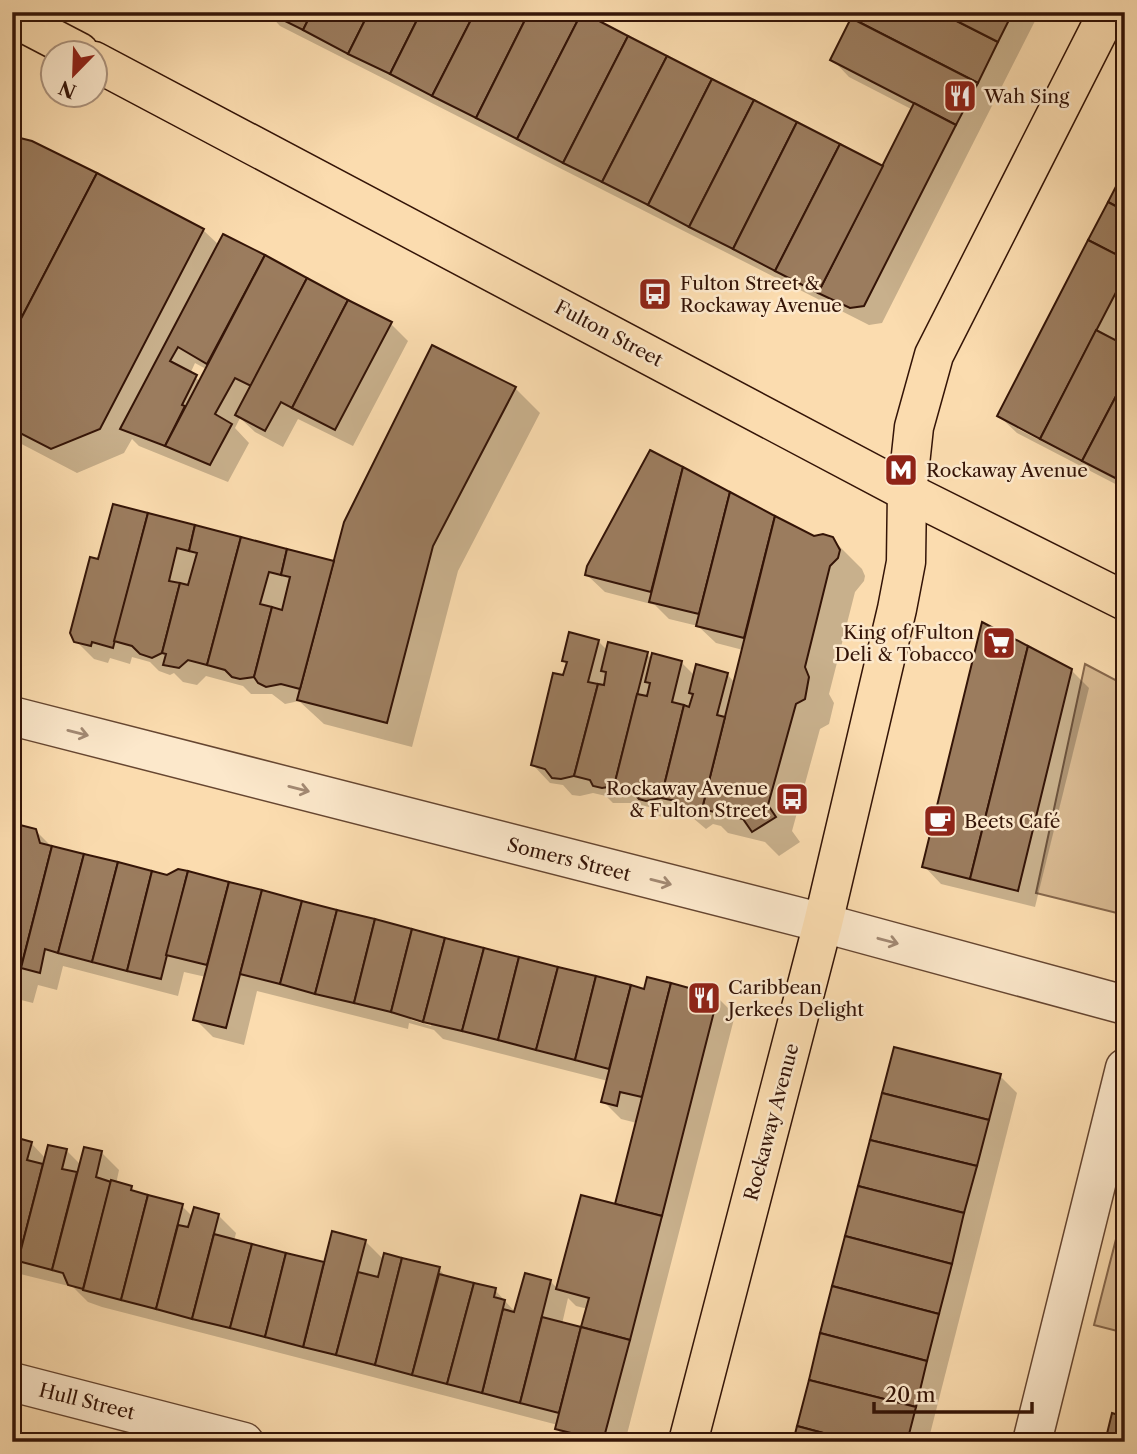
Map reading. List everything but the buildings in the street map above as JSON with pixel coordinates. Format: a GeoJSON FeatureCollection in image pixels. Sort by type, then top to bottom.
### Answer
{"type":"FeatureCollection","features":[{"type":"Feature","properties":{"kind":"main road","name":"Rockaway Avenue"},"geometry":{"type":"LineString","coordinates":[[688,1442],[822,923],[897,609],[906,562],[907,492],[914,427],[934,355],[1108,12]]}},
{"type":"Feature","properties":{"kind":"main road"},"geometry":{"type":"LineString","coordinates":[[12,17],[52,38]]}},
{"type":"Feature","properties":{"kind":"main road","name":"Fulton Street"},"geometry":{"type":"LineString","coordinates":[[108,68],[907,492],[1125,601]]}},
{"type":"Feature","properties":{"kind":"street","name":"Somers Street"},"geometry":{"type":"LineString","coordinates":[[12,716],[822,923],[1125,1005]]}},
{"type":"Feature","properties":{"kind":"street"},"geometry":{"type":"LineString","coordinates":[[1032,1442],[1125,1068]]}},
{"type":"Feature","properties":{"kind":"street","name":"Hull Street"},"geometry":{"type":"LineString","coordinates":[[12,1382],[244,1442]]}},
{"type":"Feature","properties":{"kind":"shaded area"},"geometry":{"type":"Polygon","coordinates":[[[1085,664],[1125,685],[1125,915],[1036,893],[1085,664]]]}},
{"type":"Feature","properties":{"kind":"shaded area"},"geometry":{"type":"Polygon","coordinates":[[[1125,1204],[1125,1333],[1094,1325],[1125,1204]]]}},
{"type":"Feature","properties":{"kind":"place","name":"Wah Sing"},"geometry":{"type":"Point","coordinates":[960,96]}},
{"type":"Feature","properties":{"kind":"place","name":"Fulton Street & Rockaway Avenue"},"geometry":{"type":"Point","coordinates":[655,294]}},
{"type":"Feature","properties":{"kind":"place","name":"Rockaway Avenue"},"geometry":{"type":"Point","coordinates":[901,470]}},
{"type":"Feature","properties":{"kind":"place","name":"King of Fulton Deli & Tobacco"},"geometry":{"type":"Point","coordinates":[999,643]}},
{"type":"Feature","properties":{"kind":"place","name":"Rockaway Avenue & Fulton Street"},"geometry":{"type":"Point","coordinates":[792,799]}},
{"type":"Feature","properties":{"kind":"place","name":"Beets Café"},"geometry":{"type":"Point","coordinates":[940,821]}},
{"type":"Feature","properties":{"kind":"place","name":"Caribbean Jerkees Delight"},"geometry":{"type":"Point","coordinates":[704,998]}}]}
